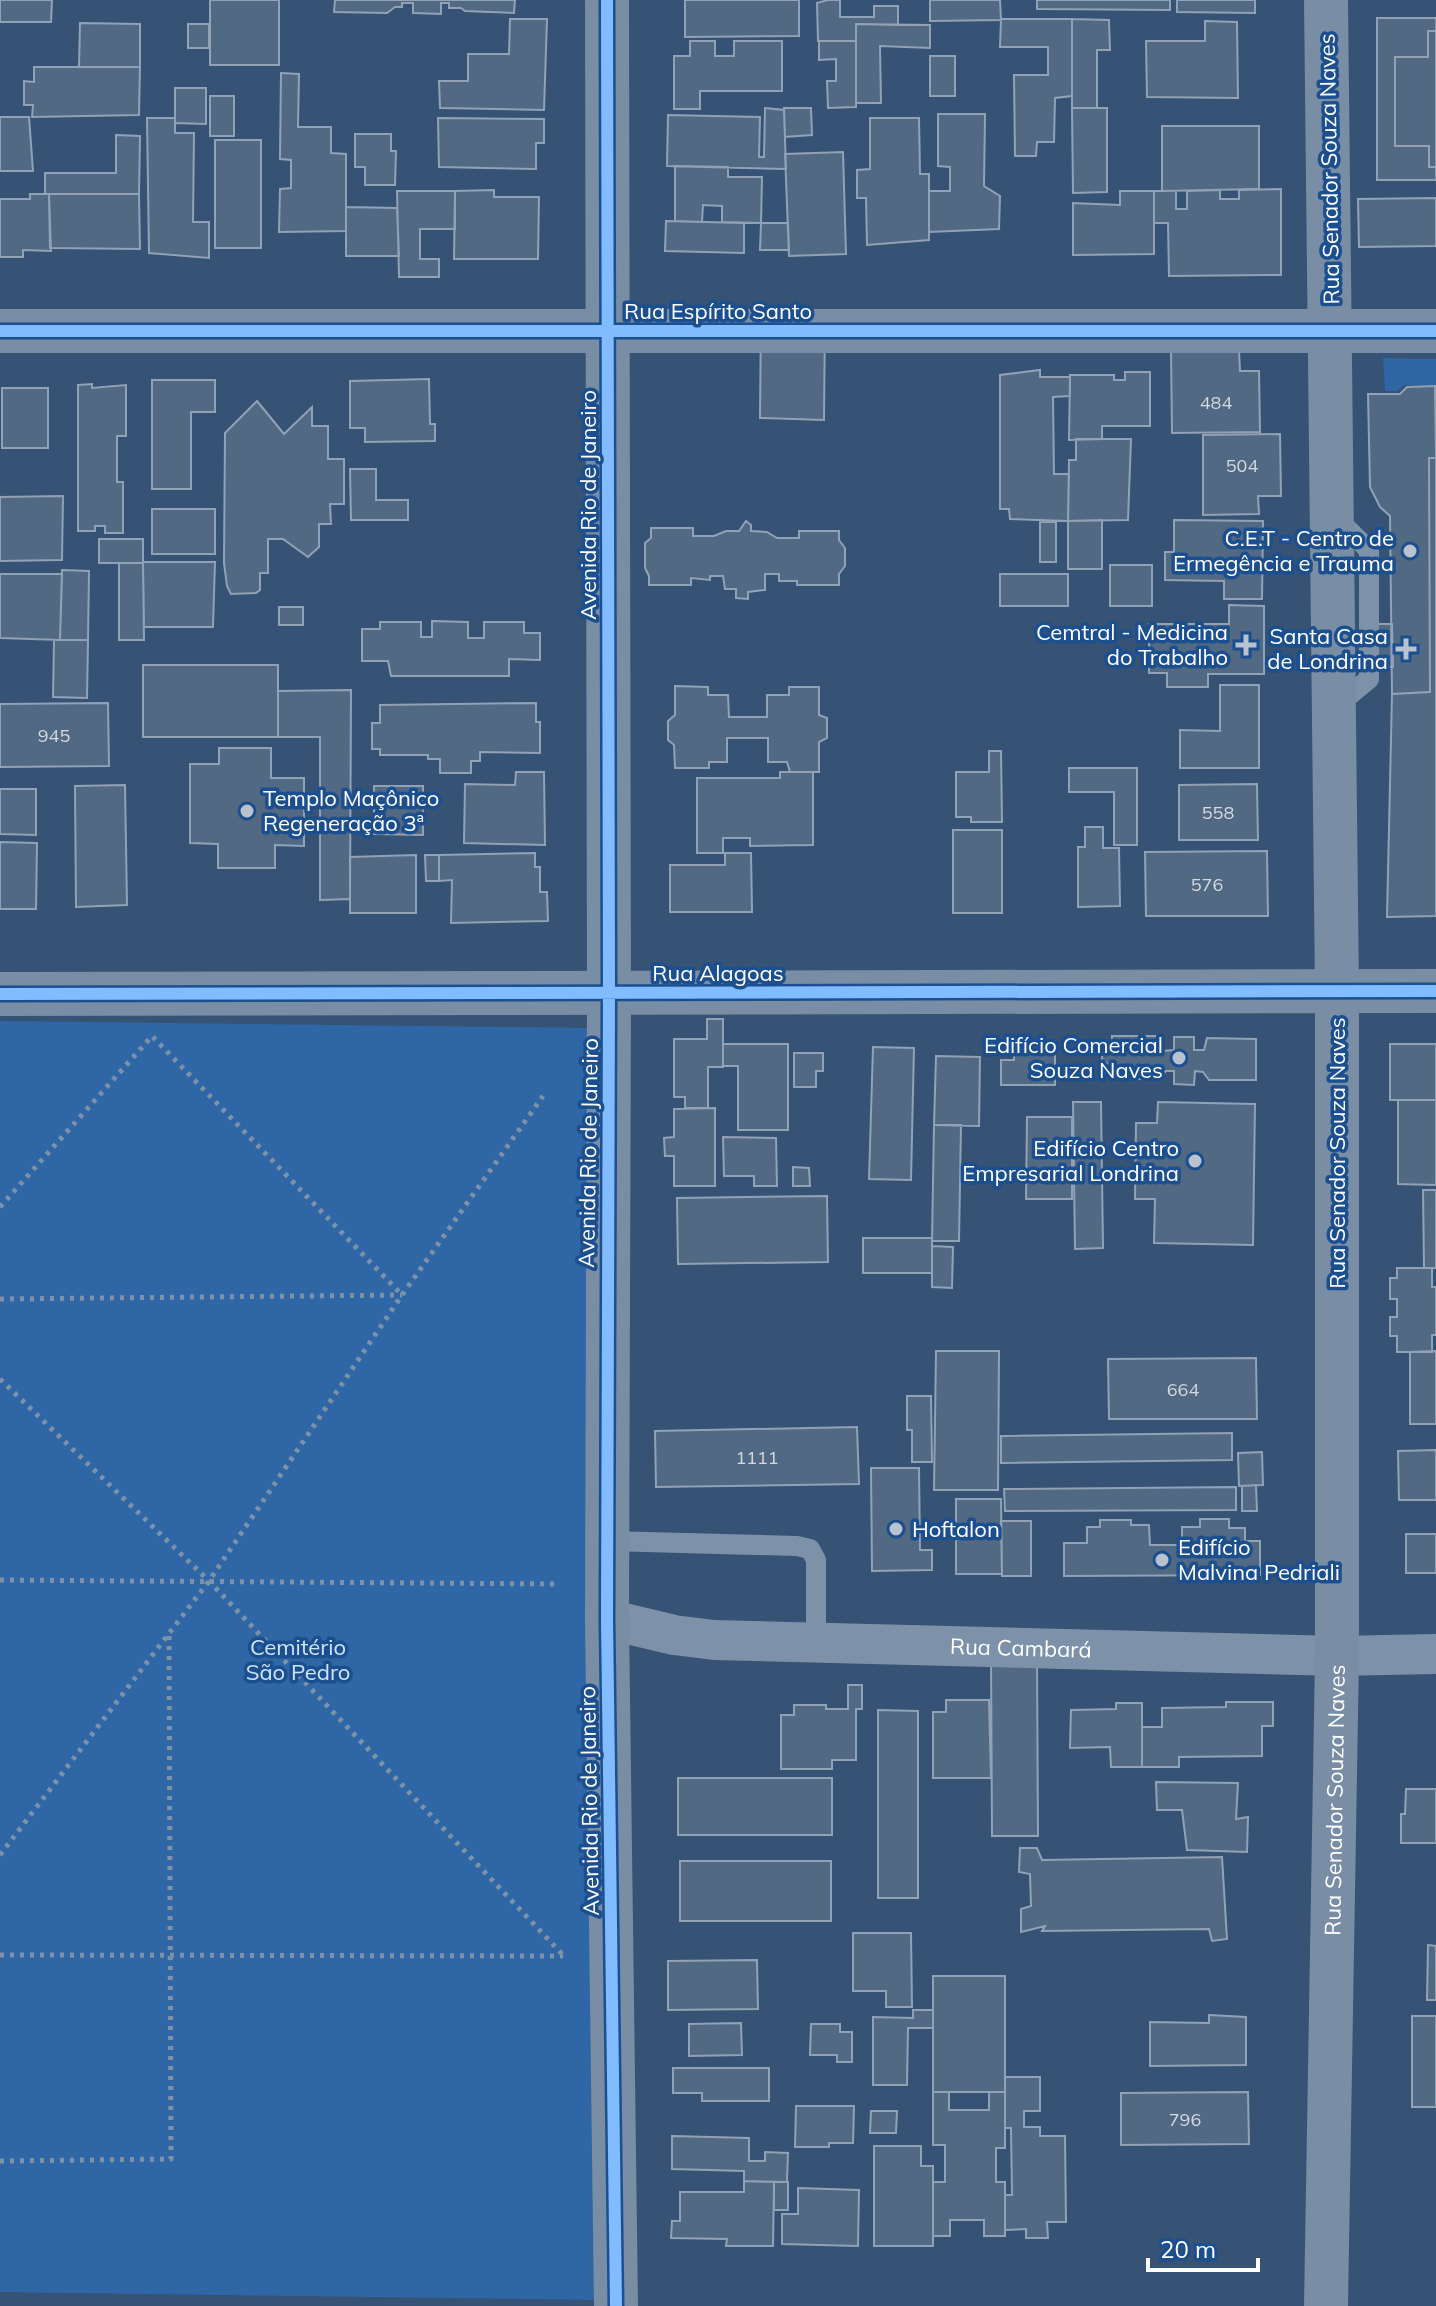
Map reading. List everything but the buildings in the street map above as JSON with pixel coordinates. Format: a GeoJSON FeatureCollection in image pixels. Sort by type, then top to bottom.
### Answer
{"type":"FeatureCollection","features":[{"type":"Feature","properties":{"kind":"street","name":"Avenida Rio de Janeiro"},"geometry":{"type":"LineString","coordinates":[[607,0],[607,1619],[616,2306]]}},
{"type":"Feature","properties":{"kind":"street","name":"Rua Senador Souza Naves"},"geometry":{"type":"LineString","coordinates":[[1326,0],[1337,991],[1337,1656],[1326,2306]]}},
{"type":"Feature","properties":{"kind":"street","name":"Rua Espírito Santo"},"geometry":{"type":"LineString","coordinates":[[0,331],[1436,331]]}},
{"type":"Feature","properties":{"kind":"street","name":"Rua Alagoas"},"geometry":{"type":"LineString","coordinates":[[0,994],[1436,991]]}},
{"type":"Feature","properties":{"kind":"street","name":"Rua Cambará"},"geometry":{"type":"LineString","coordinates":[[607,1619],[674,1635],[714,1640],[1337,1656],[1436,1654]]}},
{"type":"Feature","properties":{"kind":"lane"},"geometry":{"type":"LineString","coordinates":[[608,1541],[797,1546],[810,1549],[816,1560],[816,1643]]}},
{"type":"Feature","properties":{"kind":"path"},"geometry":{"type":"LineString","coordinates":[[0,1207],[152,1036],[402,1295]]}},
{"type":"Feature","properties":{"kind":"path"},"geometry":{"type":"LineString","coordinates":[[0,1855],[209,1581],[402,1295],[543,1096]]}},
{"type":"Feature","properties":{"kind":"path"},"geometry":{"type":"LineString","coordinates":[[0,1299],[402,1295]]}},
{"type":"Feature","properties":{"kind":"path"},"geometry":{"type":"LineString","coordinates":[[0,1379],[209,1581],[564,1956],[0,1955]]}},
{"type":"Feature","properties":{"kind":"path"},"geometry":{"type":"LineString","coordinates":[[0,1580],[558,1584]]}},
{"type":"Feature","properties":{"kind":"path"},"geometry":{"type":"LineString","coordinates":[[0,2161],[171,2159],[169,1633]]}},
{"type":"Feature","properties":{"kind":"green space"},"geometry":{"type":"Polygon","coordinates":[[[1383,358],[1436,359],[1436,385],[1404,385],[1397,391],[1385,391],[1383,358]]]}},
{"type":"Feature","properties":{"kind":"green space","name":"Cemitério São Pedro"},"geometry":{"type":"Polygon","coordinates":[[[0,1021],[597,1028],[595,2300],[0,2292],[0,1021]]]}},
{"type":"Feature","properties":{"kind":"cycle path"},"geometry":{"type":"LineString","coordinates":[[607,0],[607,1619],[616,2306]]}},
{"type":"Feature","properties":{"kind":"cycle path"},"geometry":{"type":"LineString","coordinates":[[0,331],[1436,331]]}},
{"type":"Feature","properties":{"kind":"cycle path"},"geometry":{"type":"LineString","coordinates":[[0,994],[1436,991]]}},
{"type":"Feature","properties":{"kind":"place","name":"C.E.T - Centro de Ermegência e Trauma"},"geometry":{"type":"Point","coordinates":[1410,551]}},
{"type":"Feature","properties":{"kind":"place","name":"Cemtral - Medicina do Trabalho"},"geometry":{"type":"Point","coordinates":[1246,645]}},
{"type":"Feature","properties":{"kind":"place","name":"Santa Casa de Londrina"},"geometry":{"type":"Point","coordinates":[1406,649]}},
{"type":"Feature","properties":{"kind":"place","name":"Templo Maçônico Regeneração 3ª"},"geometry":{"type":"Point","coordinates":[247,811]}},
{"type":"Feature","properties":{"kind":"place","name":"Edifício Comercial Souza Naves"},"geometry":{"type":"Point","coordinates":[1179,1058]}},
{"type":"Feature","properties":{"kind":"place","name":"Edifício Centro Empresarial Londrina"},"geometry":{"type":"Point","coordinates":[1195,1161]}},
{"type":"Feature","properties":{"kind":"place","name":"Hoftalon"},"geometry":{"type":"Point","coordinates":[896,1529]}},
{"type":"Feature","properties":{"kind":"place","name":"Edifício Malvina Pedriali"},"geometry":{"type":"Point","coordinates":[1162,1560]}}]}
